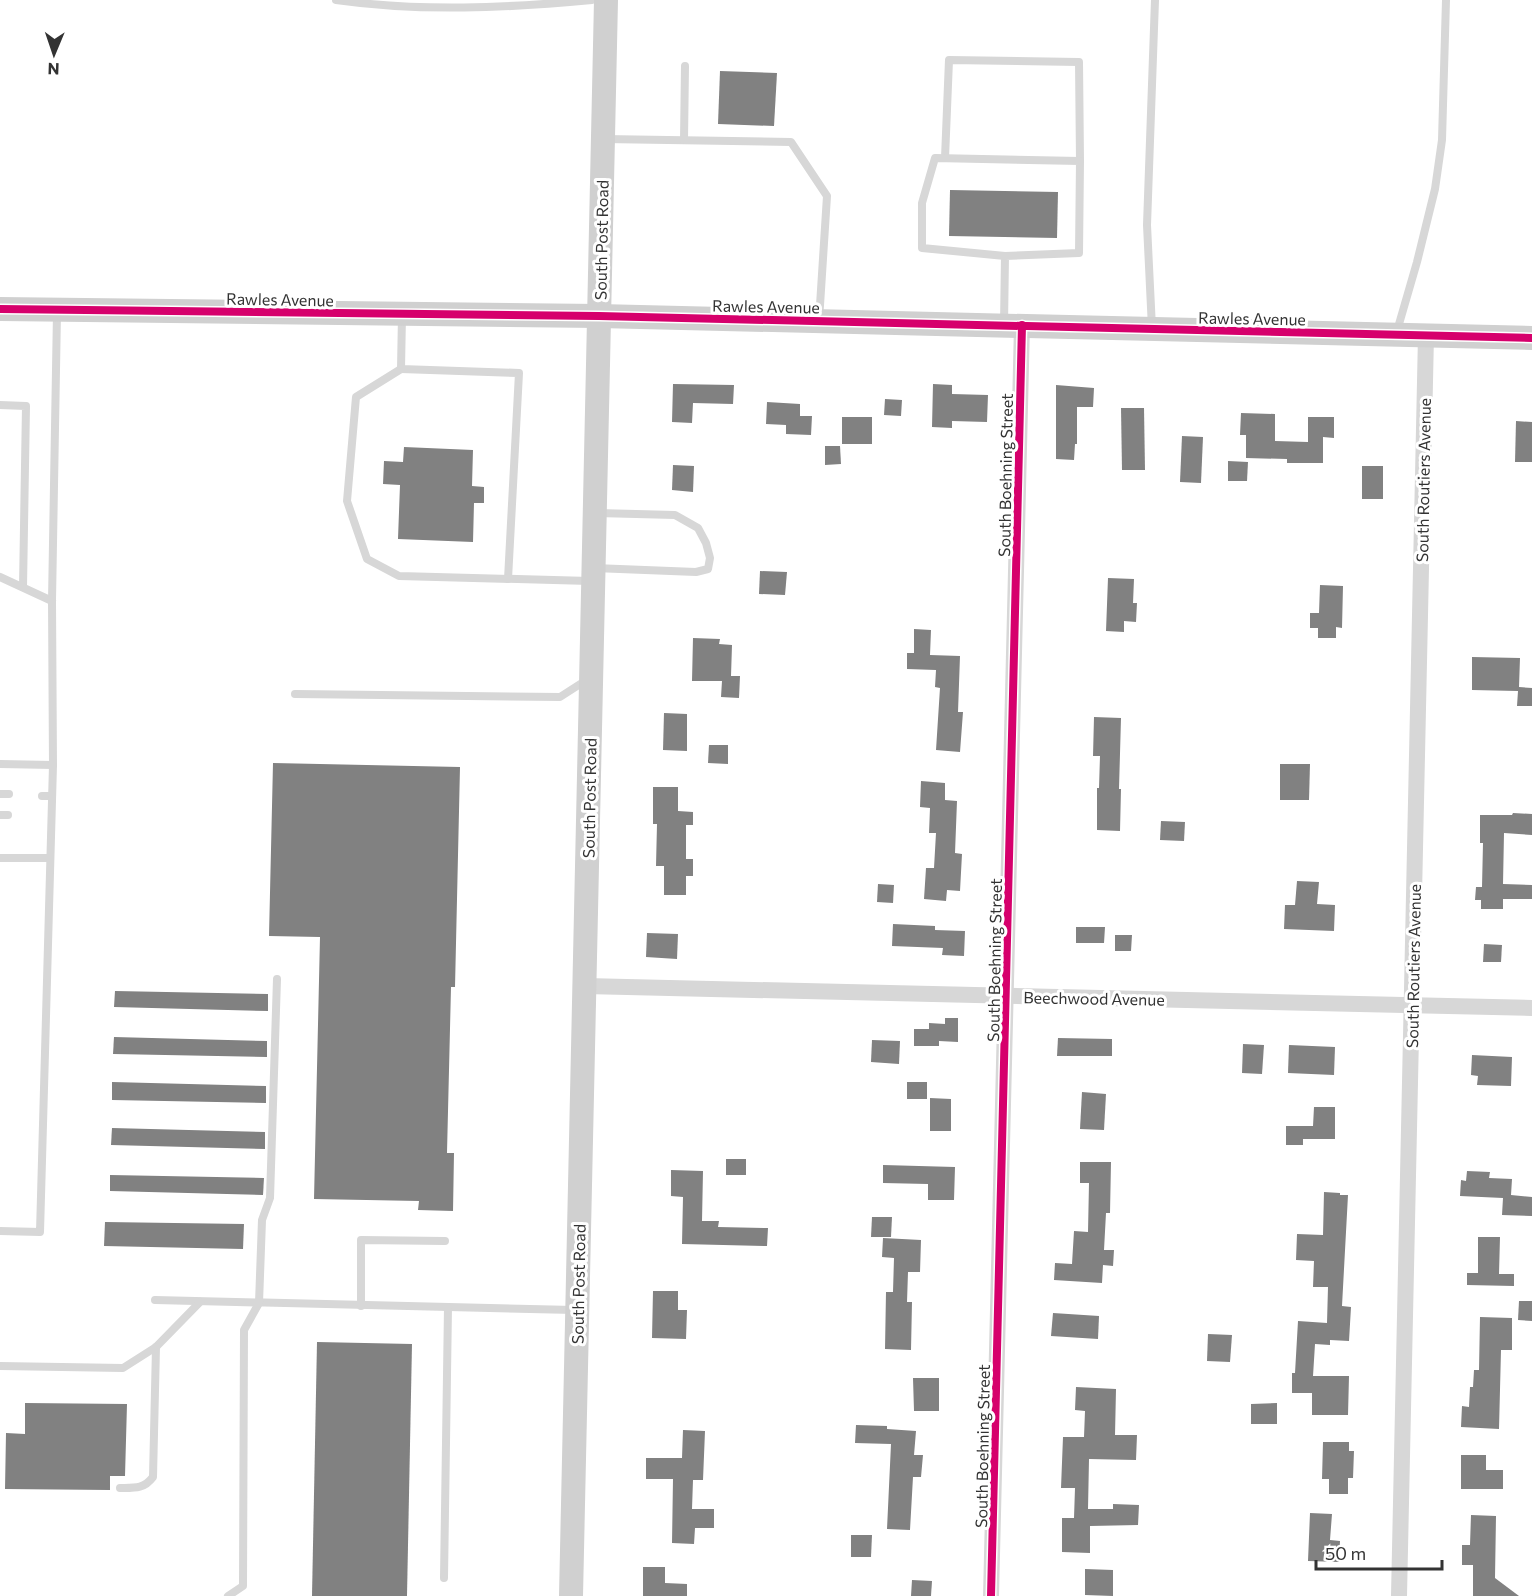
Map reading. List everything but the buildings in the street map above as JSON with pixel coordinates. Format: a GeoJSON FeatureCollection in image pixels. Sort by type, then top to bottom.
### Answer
{"type":"FeatureCollection","features":[{"type":"Feature","properties":{"kind":"main road","name":"South Post Road"},"geometry":{"type":"LineString","coordinates":[[571,1596],[606,0]]}},
{"type":"Feature","properties":{"kind":"main road","name":"Rawles Avenue"},"geometry":{"type":"LineString","coordinates":[[0,309],[599,316],[1532,338]]}},
{"type":"Feature","properties":{"kind":"street","name":"South Boehning Street"},"geometry":{"type":"LineString","coordinates":[[991,1596],[1006,996],[1013,325]]}},
{"type":"Feature","properties":{"kind":"street","name":"South Routiers Avenue"},"geometry":{"type":"LineString","coordinates":[[1399,1596],[1426,335]]}},
{"type":"Feature","properties":{"kind":"street","name":"Beechwood Avenue"},"geometry":{"type":"LineString","coordinates":[[585,986],[1532,1008]]}},
{"type":"Feature","properties":{"kind":"lane"},"geometry":{"type":"LineString","coordinates":[[336,0],[364,4],[519,7],[592,0]]}},
{"type":"Feature","properties":{"kind":"lane"},"geometry":{"type":"LineString","coordinates":[[1152,329],[1147,225],[1155,0]]}},
{"type":"Feature","properties":{"kind":"lane"},"geometry":{"type":"LineString","coordinates":[[1396,335],[1417,262],[1434,189],[1442,140],[1446,0]]}},
{"type":"Feature","properties":{"kind":"lane"},"geometry":{"type":"LineString","coordinates":[[945,158],[949,60],[1079,62],[1080,161],[1079,253],[1005,256],[922,248],[922,203],[935,158],[1080,161]]}},
{"type":"Feature","properties":{"kind":"lane"},"geometry":{"type":"LineString","coordinates":[[684,140],[685,66]]}},
{"type":"Feature","properties":{"kind":"lane"},"geometry":{"type":"LineString","coordinates":[[603,139],[791,142],[828,196],[819,321]]}},
{"type":"Feature","properties":{"kind":"lane"},"geometry":{"type":"LineString","coordinates":[[1005,256],[1013,325]]}},
{"type":"Feature","properties":{"kind":"lane"},"geometry":{"type":"LineString","coordinates":[[0,1231],[40,1232],[49,858],[46,815],[53,765],[52,601],[57,310]]}},
{"type":"Feature","properties":{"kind":"lane"},"geometry":{"type":"LineString","coordinates":[[401,369],[402,314]]}},
{"type":"Feature","properties":{"kind":"lane"},"geometry":{"type":"LineString","coordinates":[[508,579],[519,373],[401,369],[356,397],[347,501],[367,559],[399,576],[508,579],[593,574],[696,572],[708,569],[710,558],[706,543],[698,528],[675,515],[595,513]]}},
{"type":"Feature","properties":{"kind":"lane"},"geometry":{"type":"LineString","coordinates":[[0,405],[26,406],[23,587]]}},
{"type":"Feature","properties":{"kind":"lane"},"geometry":{"type":"LineString","coordinates":[[0,577],[52,601]]}},
{"type":"Feature","properties":{"kind":"lane"},"geometry":{"type":"LineString","coordinates":[[295,694],[560,697],[591,677]]}},
{"type":"Feature","properties":{"kind":"lane"},"geometry":{"type":"LineString","coordinates":[[0,764],[53,765]]}},
{"type":"Feature","properties":{"kind":"lane"},"geometry":{"type":"LineString","coordinates":[[0,858],[49,858]]}},
{"type":"Feature","properties":{"kind":"lane"},"geometry":{"type":"LineString","coordinates":[[228,1596],[243,1586],[244,1330],[260,1303],[262,1220],[270,1198],[278,979]]}},
{"type":"Feature","properties":{"kind":"lane"},"geometry":{"type":"LineString","coordinates":[[361,1305],[361,1240],[445,1241]]}},
{"type":"Feature","properties":{"kind":"lane"},"geometry":{"type":"LineString","coordinates":[[155,1300],[578,1311]]}},
{"type":"Feature","properties":{"kind":"lane"},"geometry":{"type":"LineString","coordinates":[[0,1366],[123,1368],[156,1347],[200,1302]]}},
{"type":"Feature","properties":{"kind":"lane"},"geometry":{"type":"LineString","coordinates":[[444,1578],[448,1307]]}},
{"type":"Feature","properties":{"kind":"lane"},"geometry":{"type":"LineString","coordinates":[[120,1488],[139,1488],[148,1484],[153,1477],[156,1347]]}},
{"type":"Feature","properties":{"kind":"cycle path"},"geometry":{"type":"LineString","coordinates":[[0,309],[599,316],[1532,338]]}},
{"type":"Feature","properties":{"kind":"cycle path"},"geometry":{"type":"LineString","coordinates":[[991,1596],[1022,325]]}}]}
